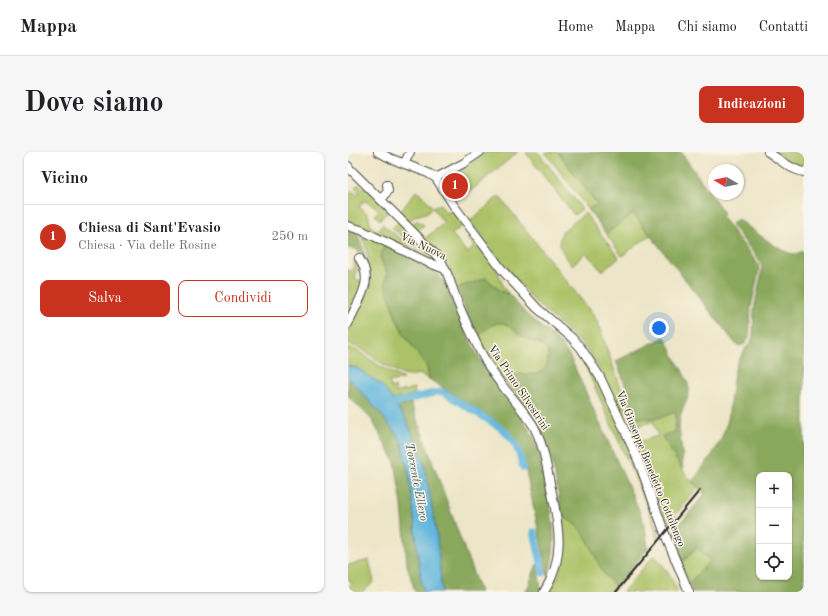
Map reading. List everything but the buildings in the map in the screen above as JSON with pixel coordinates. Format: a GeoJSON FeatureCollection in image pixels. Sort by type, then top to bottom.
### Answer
{"type":"FeatureCollection","features":[{"type":"Feature","properties":{"kind":"street"},"geometry":{"type":"LineString","coordinates":[[378,152],[389,158],[428,173],[436,178],[457,167],[480,152]]}},
{"type":"Feature","properties":{"kind":"street"},"geometry":{"type":"LineString","coordinates":[[404,164],[410,152]]}},
{"type":"Feature","properties":{"kind":"street"},"geometry":{"type":"LineString","coordinates":[[768,152],[792,168],[804,172]]}},
{"type":"Feature","properties":{"kind":"street","name":"Via Nuova"},"geometry":{"type":"LineString","coordinates":[[349,168],[436,256],[445,269]]}},
{"type":"Feature","properties":{"kind":"street","name":"Via Giuseppe Benedetto Cottolengo"},"geometry":{"type":"LineString","coordinates":[[436,178],[454,206],[503,271],[537,308],[575,341],[599,374],[638,460],[668,542],[689,592]]}},
{"type":"Feature","properties":{"kind":"street"},"geometry":{"type":"LineString","coordinates":[[381,200],[388,191],[388,185]]}},
{"type":"Feature","properties":{"kind":"street","name":"Via Nuova"},"geometry":{"type":"LineString","coordinates":[[348,226],[361,230],[427,262],[445,269]]}},
{"type":"Feature","properties":{"kind":"street"},"geometry":{"type":"LineString","coordinates":[[348,324],[363,293],[366,283],[365,271],[359,258]]}},
{"type":"Feature","properties":{"kind":"street","name":"Via Primo Silvestrini"},"geometry":{"type":"LineString","coordinates":[[445,269],[464,320],[486,362],[496,378],[529,419],[539,436],[556,512],[559,540],[556,568],[551,581],[544,592]]}},
{"type":"Feature","properties":{"kind":"green space"},"geometry":{"type":"Polygon","coordinates":[[[486,152],[518,152],[468,193],[457,174],[486,152]]]}},
{"type":"Feature","properties":{"kind":"green space"},"geometry":{"type":"Polygon","coordinates":[[[538,152],[582,209],[574,215],[526,153],[538,152]]]}},
{"type":"Feature","properties":{"kind":"green space"},"geometry":{"type":"Polygon","coordinates":[[[545,152],[558,152],[598,204],[589,210],[545,152]]]}},
{"type":"Feature","properties":{"kind":"green space"},"geometry":{"type":"Polygon","coordinates":[[[558,152],[681,152],[708,190],[708,200],[715,200],[724,213],[721,216],[758,264],[759,270],[751,307],[749,337],[745,344],[739,346],[735,343],[633,213],[606,234],[589,210],[597,204],[558,152]]]}},
{"type":"Feature","properties":{"kind":"green space"},"geometry":{"type":"Polygon","coordinates":[[[773,152],[804,152],[804,168],[792,165],[773,152]]]}},
{"type":"Feature","properties":{"kind":"green space"},"geometry":{"type":"Polygon","coordinates":[[[359,184],[363,188],[365,186],[388,211],[380,220],[375,215],[379,210],[372,204],[363,201],[359,207],[368,214],[371,226],[384,238],[348,223],[348,202],[351,198],[348,195],[352,191],[357,195],[360,192],[355,188],[359,184]]]}},
{"type":"Feature","properties":{"kind":"green space"},"geometry":{"type":"Polygon","coordinates":[[[416,191],[424,197],[433,208],[426,213],[415,216],[407,223],[399,214],[416,191]]]}},
{"type":"Feature","properties":{"kind":"green space"},"geometry":{"type":"Polygon","coordinates":[[[499,196],[597,321],[623,394],[626,409],[625,415],[622,418],[603,375],[586,348],[534,301],[502,263],[470,221],[499,196]]]}},
{"type":"Feature","properties":{"kind":"green space"},"geometry":{"type":"Polygon","coordinates":[[[440,204],[446,213],[453,210],[464,224],[452,234],[467,253],[475,247],[468,238],[472,235],[494,265],[503,287],[510,295],[499,290],[486,278],[457,288],[452,276],[410,225],[416,221],[424,225],[418,230],[424,239],[444,223],[433,208],[440,204]]]}},
{"type":"Feature","properties":{"kind":"green space"},"geometry":{"type":"Polygon","coordinates":[[[585,213],[619,258],[602,271],[586,253],[572,265],[561,248],[559,239],[564,230],[585,213]]]}},
{"type":"Feature","properties":{"kind":"green space"},"geometry":{"type":"Polygon","coordinates":[[[633,213],[650,235],[622,256],[606,234],[633,213]]]}},
{"type":"Feature","properties":{"kind":"green space"},"geometry":{"type":"Polygon","coordinates":[[[738,219],[782,250],[794,254],[803,251],[804,256],[804,592],[693,592],[689,583],[710,561],[696,547],[681,564],[670,536],[705,494],[692,482],[721,440],[728,420],[734,372],[737,363],[753,337],[754,309],[762,268],[759,260],[731,224],[738,219]]]}},
{"type":"Feature","properties":{"kind":"green space"},"geometry":{"type":"Polygon","coordinates":[[[399,221],[435,259],[435,261],[428,260],[423,252],[392,228],[399,221]]]}},
{"type":"Feature","properties":{"kind":"green space"},"geometry":{"type":"Polygon","coordinates":[[[383,224],[423,256],[391,241],[378,230],[383,224]]]}},
{"type":"Feature","properties":{"kind":"green space"},"geometry":{"type":"Polygon","coordinates":[[[348,229],[356,231],[363,248],[367,268],[358,251],[356,249],[348,248],[348,229]]]}},
{"type":"Feature","properties":{"kind":"green space"},"geometry":{"type":"Polygon","coordinates":[[[360,232],[385,244],[380,257],[387,273],[385,284],[396,318],[405,336],[427,367],[429,379],[419,374],[409,376],[403,375],[363,350],[348,343],[348,331],[351,321],[370,283],[366,247],[360,232]]]}},
{"type":"Feature","properties":{"kind":"green space"},"geometry":{"type":"Polygon","coordinates":[[[385,244],[426,264],[440,276],[465,332],[481,361],[496,385],[533,436],[540,456],[553,526],[554,538],[552,563],[548,576],[523,457],[518,446],[506,430],[497,422],[429,379],[427,367],[405,336],[396,318],[385,284],[387,273],[380,257],[385,244]]]}},
{"type":"Feature","properties":{"kind":"green space"},"geometry":{"type":"Polygon","coordinates":[[[355,259],[358,262],[355,279],[364,282],[348,318],[348,270],[352,271],[355,259]]]}},
{"type":"Feature","properties":{"kind":"green space"},"geometry":{"type":"Polygon","coordinates":[[[486,278],[499,290],[510,295],[526,314],[556,339],[569,355],[639,510],[645,526],[648,548],[617,586],[611,582],[599,565],[585,535],[573,523],[562,516],[555,474],[546,442],[529,412],[502,379],[518,374],[534,374],[541,372],[547,363],[547,350],[540,344],[523,337],[508,325],[501,323],[491,325],[477,338],[457,288],[486,278]]]}},
{"type":"Feature","properties":{"kind":"green space"},"geometry":{"type":"Polygon","coordinates":[[[498,323],[507,324],[521,336],[541,345],[547,350],[548,363],[541,373],[518,374],[502,379],[477,338],[489,326],[498,323]]]}},
{"type":"Feature","properties":{"kind":"green space"},"geometry":{"type":"Polygon","coordinates":[[[665,337],[689,388],[688,396],[679,422],[683,470],[662,436],[675,432],[676,412],[658,418],[628,417],[630,411],[629,397],[616,361],[665,337]]]}},
{"type":"Feature","properties":{"kind":"green space"},"geometry":{"type":"Polygon","coordinates":[[[348,346],[403,379],[389,382],[391,388],[395,387],[396,393],[414,388],[415,394],[392,400],[383,386],[357,368],[348,366],[348,346]]]}},
{"type":"Feature","properties":{"kind":"green space"},"geometry":{"type":"Polygon","coordinates":[[[580,354],[595,375],[634,460],[660,534],[656,539],[655,530],[648,507],[580,354]]]}},
{"type":"Feature","properties":{"kind":"green space"},"geometry":{"type":"Polygon","coordinates":[[[348,378],[381,414],[401,440],[409,473],[421,581],[424,592],[415,592],[407,565],[402,505],[395,462],[372,420],[348,396],[348,378]]]}},
{"type":"Feature","properties":{"kind":"green space"},"geometry":{"type":"Polygon","coordinates":[[[411,403],[480,592],[442,592],[437,537],[424,462],[406,420],[397,407],[411,403]]]}},
{"type":"Feature","properties":{"kind":"green space"},"geometry":{"type":"Polygon","coordinates":[[[676,412],[675,432],[662,436],[686,475],[698,487],[667,525],[641,457],[638,442],[658,436],[653,421],[633,428],[634,422],[637,418],[658,418],[676,412]]]}},
{"type":"Feature","properties":{"kind":"green space"},"geometry":{"type":"Polygon","coordinates":[[[562,516],[569,520],[585,535],[599,565],[611,582],[617,586],[612,592],[549,592],[557,578],[562,563],[564,540],[562,516]]]}},
{"type":"Feature","properties":{"kind":"green space"},"geometry":{"type":"Polygon","coordinates":[[[697,547],[710,561],[689,583],[681,564],[697,547]]]}},
{"type":"Feature","properties":{"kind":"green space"},"geometry":{"type":"Polygon","coordinates":[[[654,555],[668,572],[678,592],[623,592],[654,555]]]}},
{"type":"Feature","properties":{"kind":"green space"},"geometry":{"type":"Polygon","coordinates":[[[369,560],[374,582],[362,592],[348,592],[348,587],[352,583],[348,579],[348,565],[369,560]]]}},
{"type":"Feature","properties":{"kind":"green space"},"geometry":{"type":"Polygon","coordinates":[[[537,564],[541,588],[539,592],[526,592],[537,564]]]}},
{"type":"Feature","properties":{"kind":"water","name":"Torrente Ellero"},"geometry":{"type":"Polygon","coordinates":[[[348,366],[357,368],[383,386],[406,420],[424,462],[437,537],[442,592],[424,592],[421,581],[409,473],[401,440],[381,414],[348,378],[348,366]]]}},
{"type":"Feature","properties":{"kind":"waterway"},"geometry":{"type":"LineString","coordinates":[[439,392],[443,392],[501,428],[516,446],[523,468]]}},
{"type":"Feature","properties":{"kind":"waterway"},"geometry":{"type":"LineString","coordinates":[[395,403],[434,393]]}},
{"type":"Feature","properties":{"kind":"waterway"},"geometry":{"type":"LineString","coordinates":[[534,532],[543,573]]}},
{"type":"Feature","properties":{"kind":"railway"},"geometry":{"type":"LineString","coordinates":[[616,592],[700,490]]}},
{"type":"Feature","properties":{"kind":"place","name":"Chiesa di Sant'Evasio"},"geometry":{"type":"Point","coordinates":[455,186]}}]}
